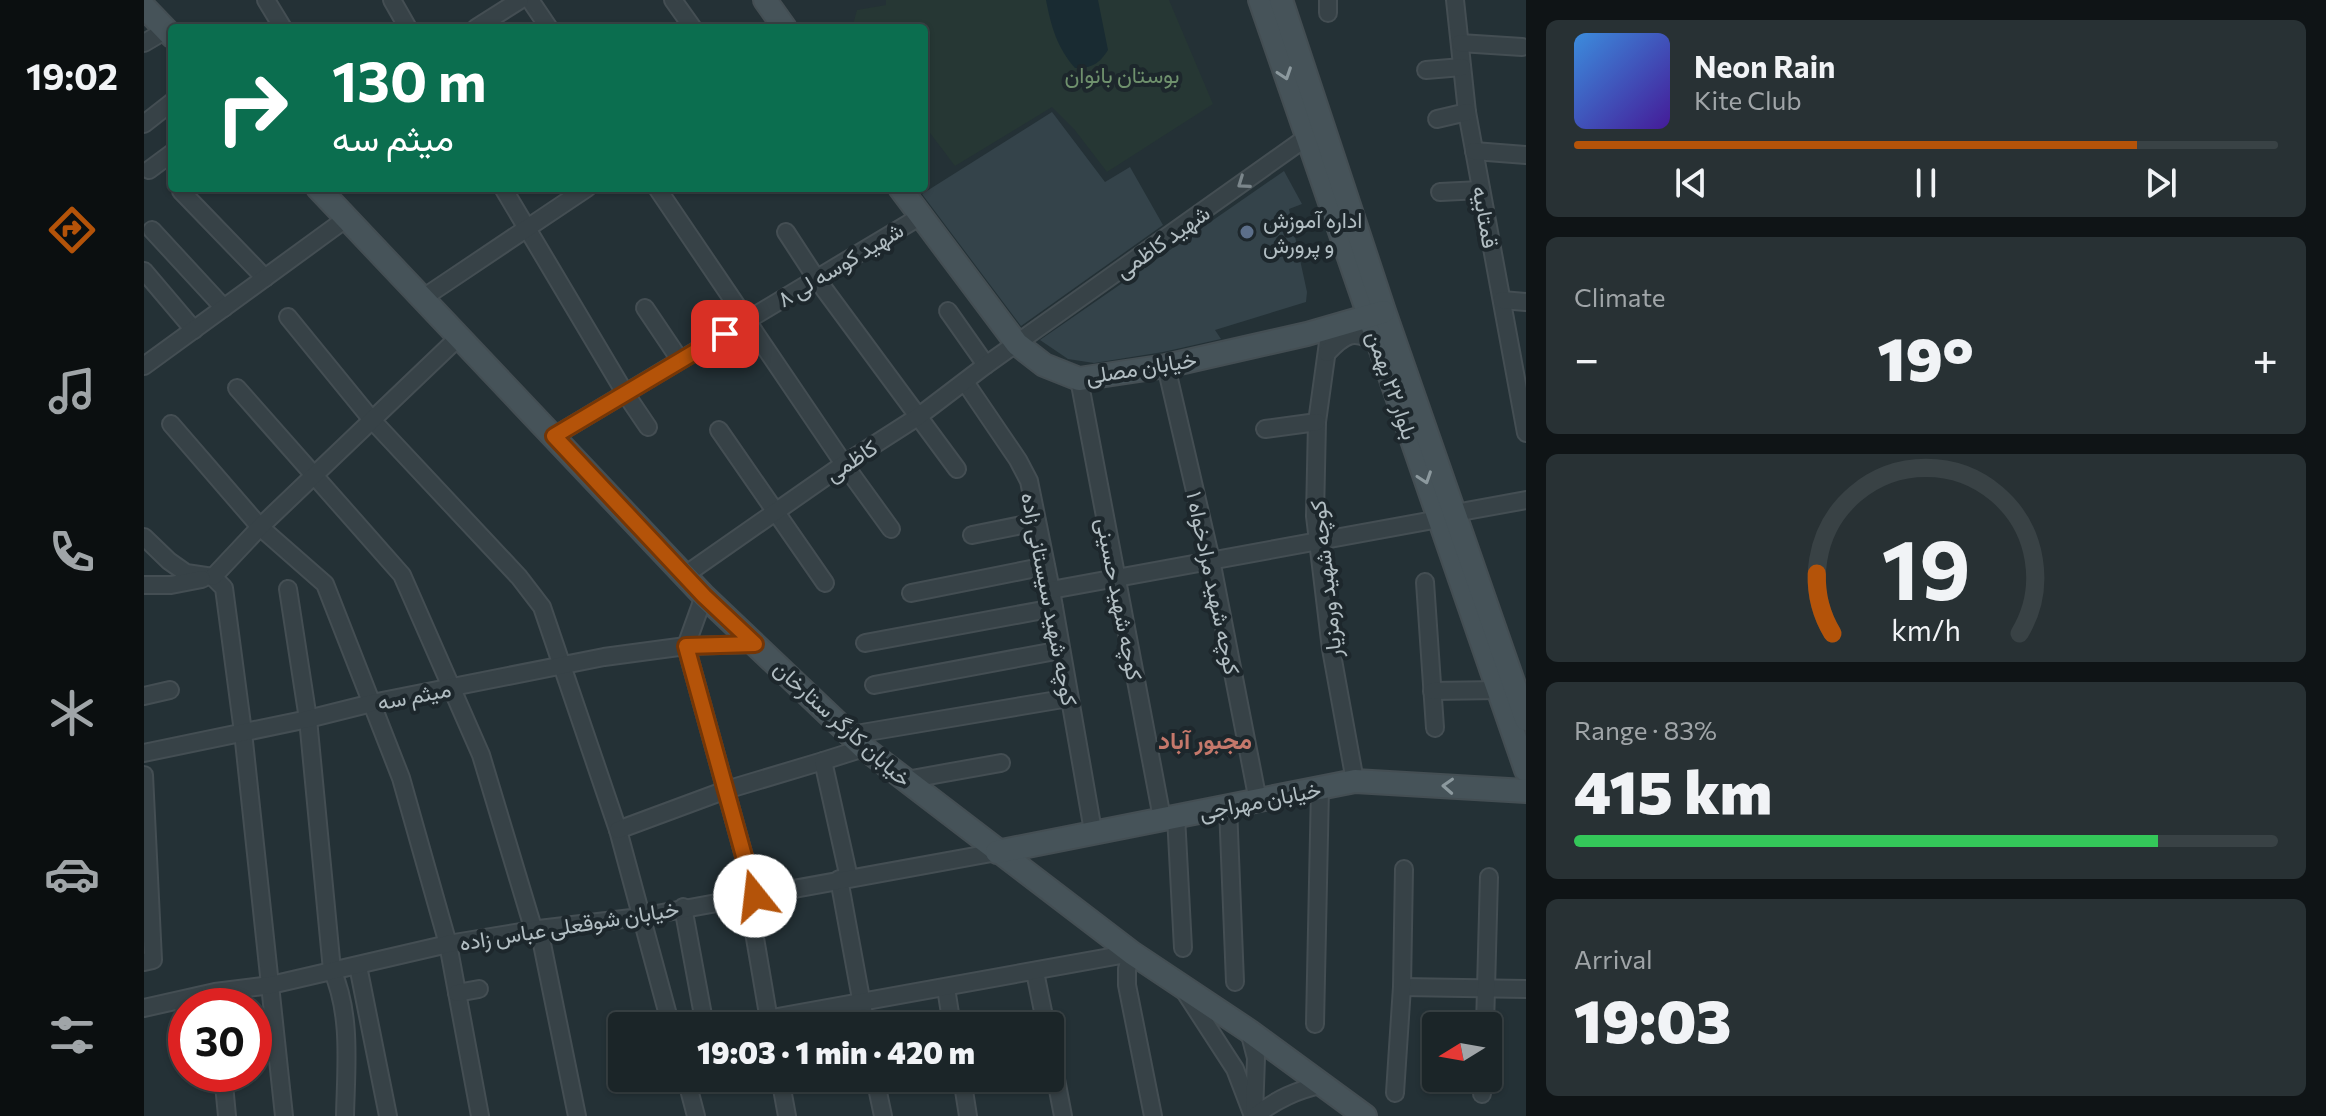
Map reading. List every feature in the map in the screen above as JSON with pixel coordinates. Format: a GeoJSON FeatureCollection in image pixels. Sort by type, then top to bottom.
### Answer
{"type":"FeatureCollection","features":[{"type":"Feature","properties":{"kind":"street"},"geometry":{"type":"LineString","coordinates":[[266,0],[281,24]]}},
{"type":"Feature","properties":{"kind":"street"},"geometry":{"type":"LineString","coordinates":[[392,0],[406,24]]}},
{"type":"Feature","properties":{"kind":"street"},"geometry":{"type":"LineString","coordinates":[[482,24],[520,0]]}},
{"type":"Feature","properties":{"kind":"street"},"geometry":{"type":"LineString","coordinates":[[530,0],[546,24]]}},
{"type":"Feature","properties":{"kind":"street"},"geometry":{"type":"LineString","coordinates":[[673,0],[690,24]]}},
{"type":"Feature","properties":{"kind":"street"},"geometry":{"type":"LineString","coordinates":[[765,0],[782,24]]}},
{"type":"Feature","properties":{"kind":"street","name":"بلوار ۲۲ بهمن"},"geometry":{"type":"LineString","coordinates":[[1260,0],[1307,137],[1377,314],[1379,344],[1526,719]]}},
{"type":"Feature","properties":{"kind":"street","name":"بلوار ۲۲ بهمن"},"geometry":{"type":"LineString","coordinates":[[1281,0],[1377,314],[1447,516],[1499,690],[1524,760]]}},
{"type":"Feature","properties":{"kind":"street","name":"قمتابیه"},"geometry":{"type":"LineString","coordinates":[[1455,0],[1467,112],[1526,433]]}},
{"type":"Feature","properties":{"kind":"street"},"geometry":{"type":"LineString","coordinates":[[144,7],[168,32]]}},
{"type":"Feature","properties":{"kind":"street"},"geometry":{"type":"LineString","coordinates":[[144,43],[168,33]]}},
{"type":"Feature","properties":{"kind":"street"},"geometry":{"type":"LineString","coordinates":[[1460,43],[1522,47]]}},
{"type":"Feature","properties":{"kind":"street"},"geometry":{"type":"LineString","coordinates":[[1426,70],[1462,67]]}},
{"type":"Feature","properties":{"kind":"street"},"geometry":{"type":"LineString","coordinates":[[144,124],[168,105]]}},
{"type":"Feature","properties":{"kind":"street"},"geometry":{"type":"LineString","coordinates":[[1437,119],[1467,112]]}},
{"type":"Feature","properties":{"kind":"street","name":"شهید کاظمی"},"geometry":{"type":"LineString","coordinates":[[1017,344],[1307,137]]}},
{"type":"Feature","properties":{"kind":"street"},"geometry":{"type":"LineString","coordinates":[[1474,151],[1526,155]]}},
{"type":"Feature","properties":{"kind":"street"},"geometry":{"type":"LineString","coordinates":[[149,170],[168,156]]}},
{"type":"Feature","properties":{"kind":"street"},"geometry":{"type":"LineString","coordinates":[[1440,192],[1481,190]]}},
{"type":"Feature","properties":{"kind":"street"},"geometry":{"type":"LineString","coordinates":[[182,192],[265,278]]}},
{"type":"Feature","properties":{"kind":"street","name":"خیابان کارگر ستارخان"},"geometry":{"type":"LineString","coordinates":[[322,192],[704,596],[857,742],[1132,953],[1249,1031],[1365,1116]]}},
{"type":"Feature","properties":{"kind":"street"},"geometry":{"type":"LineString","coordinates":[[505,192],[648,427]]}},
{"type":"Feature","properties":{"kind":"street"},"geometry":{"type":"LineString","coordinates":[[423,298],[581,192]]}},
{"type":"Feature","properties":{"kind":"street"},"geometry":{"type":"LineString","coordinates":[[660,192],[891,529]]}},
{"type":"Feature","properties":{"kind":"street","name":"خیابان مصلی"},"geometry":{"type":"LineString","coordinates":[[903,192],[1017,344],[1044,365],[1079,379],[1166,366],[1377,314]]}},
{"type":"Feature","properties":{"kind":"street","name":"شهید کوسه لی ۸"},"geometry":{"type":"LineString","coordinates":[[554,436],[921,216]]}},
{"type":"Feature","properties":{"kind":"street"},"geometry":{"type":"LineString","coordinates":[[144,366],[347,218]]}},
{"type":"Feature","properties":{"kind":"street"},"geometry":{"type":"LineString","coordinates":[[152,230],[224,308]]}},
{"type":"Feature","properties":{"kind":"street"},"geometry":{"type":"LineString","coordinates":[[786,232],[816,278],[957,469]]}},
{"type":"Feature","properties":{"kind":"street"},"geometry":{"type":"LineString","coordinates":[[144,271],[194,330]]}},
{"type":"Feature","properties":{"kind":"street"},"geometry":{"type":"LineString","coordinates":[[1502,300],[1526,302]]}},
{"type":"Feature","properties":{"kind":"street"},"geometry":{"type":"LineString","coordinates":[[645,308],[680,360]]}},
{"type":"Feature","properties":{"kind":"street"},"geometry":{"type":"LineString","coordinates":[[948,311],[986,365]]}},
{"type":"Feature","properties":{"kind":"street"},"geometry":{"type":"LineString","coordinates":[[288,317],[372,420],[519,577],[542,607],[618,830],[667,1012]]}},
{"type":"Feature","properties":{"kind":"street","name":"کوچه شهید ورمزیار"},"geometry":{"type":"LineString","coordinates":[[1330,328],[1317,422],[1315,516],[1331,649],[1355,781]]}},
{"type":"Feature","properties":{"kind":"street"},"geometry":{"type":"LineString","coordinates":[[1326,355],[1340,339],[1354,334],[1366,336],[1379,344]]}},
{"type":"Feature","properties":{"kind":"street"},"geometry":{"type":"LineString","coordinates":[[144,585],[171,585],[213,577],[260,527],[460,336]]}},
{"type":"Feature","properties":{"kind":"street","name":"کاظمی"},"geometry":{"type":"LineString","coordinates":[[685,575],[844,464],[919,416],[1017,344]]}},
{"type":"Feature","properties":{"kind":"street","name":"۱ کوچه شهید مرادخواه"},"geometry":{"type":"LineString","coordinates":[[1166,366],[1211,560],[1258,801]]}},
{"type":"Feature","properties":{"kind":"street","name":"کوچه شهید حسینی"},"geometry":{"type":"LineString","coordinates":[[1079,379],[1115,578],[1169,817],[1183,948]]}},
{"type":"Feature","properties":{"kind":"street","name":"کوچه شهید سیستانی زاده"},"geometry":{"type":"LineString","coordinates":[[965,382],[1029,481],[1093,831]]}},
{"type":"Feature","properties":{"kind":"street"},"geometry":{"type":"LineString","coordinates":[[237,388],[402,575],[481,755],[536,930],[577,1116]]}},
{"type":"Feature","properties":{"kind":"street"},"geometry":{"type":"LineString","coordinates":[[1265,429],[1317,422]]}},
{"type":"Feature","properties":{"kind":"street"},"geometry":{"type":"LineString","coordinates":[[171,424],[260,527],[325,584],[401,778],[448,944],[480,1116]]}},
{"type":"Feature","properties":{"kind":"street"},"geometry":{"type":"LineString","coordinates":[[719,430],[825,583]]}},
{"type":"Feature","properties":{"kind":"street"},"geometry":{"type":"LineString","coordinates":[[1051,590],[1526,500]]}},
{"type":"Feature","properties":{"kind":"street"},"geometry":{"type":"LineString","coordinates":[[972,535],[1037,522]]}},
{"type":"Feature","properties":{"kind":"street"},"geometry":{"type":"LineString","coordinates":[[144,537],[186,573],[213,577],[224,588],[243,732],[284,1116]]}},
{"type":"Feature","properties":{"kind":"street"},"geometry":{"type":"LineString","coordinates":[[911,593],[1046,566]]}},
{"type":"Feature","properties":{"kind":"street"},"geometry":{"type":"LineString","coordinates":[[1425,582],[1435,728]]}},
{"type":"Feature","properties":{"kind":"street"},"geometry":{"type":"LineString","coordinates":[[288,589],[308,719],[332,970],[340,989],[345,1017],[345,1116]]}},
{"type":"Feature","properties":{"kind":"street"},"geometry":{"type":"LineString","coordinates":[[704,596],[686,646],[752,897],[769,1012]]}},
{"type":"Feature","properties":{"kind":"street"},"geometry":{"type":"LineString","coordinates":[[865,643],[1054,608]]}},
{"type":"Feature","properties":{"kind":"street","name":"میثم سه"},"geometry":{"type":"LineString","coordinates":[[144,753],[372,703],[562,666],[686,646],[755,644]]}},
{"type":"Feature","properties":{"kind":"street"},"geometry":{"type":"LineString","coordinates":[[874,685],[1061,650]]}},
{"type":"Feature","properties":{"kind":"street"},"geometry":{"type":"LineString","coordinates":[[144,696],[170,690]]}},
{"type":"Feature","properties":{"kind":"street"},"geometry":{"type":"LineString","coordinates":[[1432,691],[1499,690]]}},
{"type":"Feature","properties":{"kind":"street"},"geometry":{"type":"LineString","coordinates":[[618,830],[726,790],[823,761],[857,742],[1069,698]]}},
{"type":"Feature","properties":{"kind":"street"},"geometry":{"type":"LineString","coordinates":[[823,761],[863,1012]]}},
{"type":"Feature","properties":{"kind":"street"},"geometry":{"type":"LineString","coordinates":[[906,780],[1001,763]]}},
{"type":"Feature","properties":{"kind":"street"},"geometry":{"type":"LineString","coordinates":[[144,775],[153,960],[144,962]]}},
{"type":"Feature","properties":{"kind":"street","name":"خیابان مهراجی"},"geometry":{"type":"LineString","coordinates":[[997,852],[1355,781],[1526,791]]}},
{"type":"Feature","properties":{"kind":"street"},"geometry":{"type":"LineString","coordinates":[[1315,1024],[1320,788]]}},
{"type":"Feature","properties":{"kind":"street"},"geometry":{"type":"LineString","coordinates":[[1228,807],[1235,982]]}},
{"type":"Feature","properties":{"kind":"street","name":"خیابان شوقعلی عباس زاده"},"geometry":{"type":"LineString","coordinates":[[259,988],[448,944],[640,917],[997,852]]}},
{"type":"Feature","properties":{"kind":"street"},"geometry":{"type":"LineString","coordinates":[[1395,1093],[1402,987],[1404,869]]}},
{"type":"Feature","properties":{"kind":"street"},"geometry":{"type":"LineString","coordinates":[[1485,1012],[1489,877]]}},
{"type":"Feature","properties":{"kind":"street"},"geometry":{"type":"LineString","coordinates":[[683,907],[702,1012]]}},
{"type":"Feature","properties":{"kind":"street"},"geometry":{"type":"LineString","coordinates":[[813,1012],[1132,953],[1127,969],[1127,985],[1153,1116]]}},
{"type":"Feature","properties":{"kind":"street"},"geometry":{"type":"LineString","coordinates":[[358,966],[388,1116]]}},
{"type":"Feature","properties":{"kind":"street"},"geometry":{"type":"LineString","coordinates":[[1035,972],[1043,1012]]}},
{"type":"Feature","properties":{"kind":"street"},"geometry":{"type":"LineString","coordinates":[[1181,984],[1235,1069],[1254,1116]]}},
{"type":"Feature","properties":{"kind":"street"},"geometry":{"type":"LineString","coordinates":[[1402,987],[1526,989]]}},
{"type":"Feature","properties":{"kind":"street"},"geometry":{"type":"LineString","coordinates":[[946,988],[950,1012]]}},
{"type":"Feature","properties":{"kind":"street"},"geometry":{"type":"LineString","coordinates":[[457,993],[479,989]]}},
{"type":"Feature","properties":{"kind":"street","name":"خیابان شوقعلی عباس زاده"},"geometry":{"type":"LineString","coordinates":[[144,1008],[168,1005]]}},
{"type":"Feature","properties":{"kind":"street"},"geometry":{"type":"LineString","coordinates":[[1249,1031],[1256,1058],[1254,1116]]}},
{"type":"Feature","properties":{"kind":"street"},"geometry":{"type":"LineString","coordinates":[[1254,1116],[1273,1101],[1298,1089],[1324,1084]]}},
{"type":"Feature","properties":{"kind":"street"},"geometry":{"type":"LineString","coordinates":[[225,1092],[227,1116]]}},
{"type":"Feature","properties":{"kind":"street"},"geometry":{"type":"LineString","coordinates":[[690,1092],[696,1116]]}},
{"type":"Feature","properties":{"kind":"street"},"geometry":{"type":"LineString","coordinates":[[783,1092],[787,1116]]}},
{"type":"Feature","properties":{"kind":"street"},"geometry":{"type":"LineString","coordinates":[[878,1092],[883,1116]]}},
{"type":"Feature","properties":{"kind":"street"},"geometry":{"type":"LineString","coordinates":[[964,1092],[968,1116]]}},
{"type":"Feature","properties":{"kind":"street"},"geometry":{"type":"LineString","coordinates":[[1058,1092],[1063,1116]]}},
{"type":"Feature","properties":{"kind":"green space","name":"بوستان بانوان"},"geometry":{"type":"Polygon","coordinates":[[[886,0],[1169,0],[1213,104],[1107,172],[1074,129],[1052,107],[955,166],[928,130],[928,24],[853,24],[857,10],[886,5],[886,0]]]}},
{"type":"Feature","properties":{"kind":"water"},"geometry":{"type":"Polygon","coordinates":[[[1046,0],[1098,0],[1108,50],[1098,62],[1075,68],[1056,36],[1046,0]]]}},
{"type":"Feature","properties":{"kind":"building"},"geometry":{"type":"Polygon","coordinates":[[[1052,112],[1105,182],[1130,167],[1163,225],[1021,326],[922,194],[1052,112]]]}},
{"type":"Feature","properties":{"kind":"building"},"geometry":{"type":"Polygon","coordinates":[[[1284,171],[1302,204],[1289,209],[1307,292],[1306,302],[1215,330],[1221,339],[1094,363],[1068,359],[1040,340],[1284,171]]]}},
{"type":"Feature","properties":{"kind":"place","name":"اداره آموزش و پرورش"},"geometry":{"type":"Point","coordinates":[1247,232]}},
{"type":"Feature","properties":{"kind":"district","name":"مجبور آباد"},"geometry":{"type":"Point","coordinates":[1205,739]}},
{"type":"Feature","properties":{"kind":"route"},"geometry":{"type":"LineString","coordinates":[[725,334],[554,436],[704,596],[755,644],[686,646],[755,896]]}}]}
